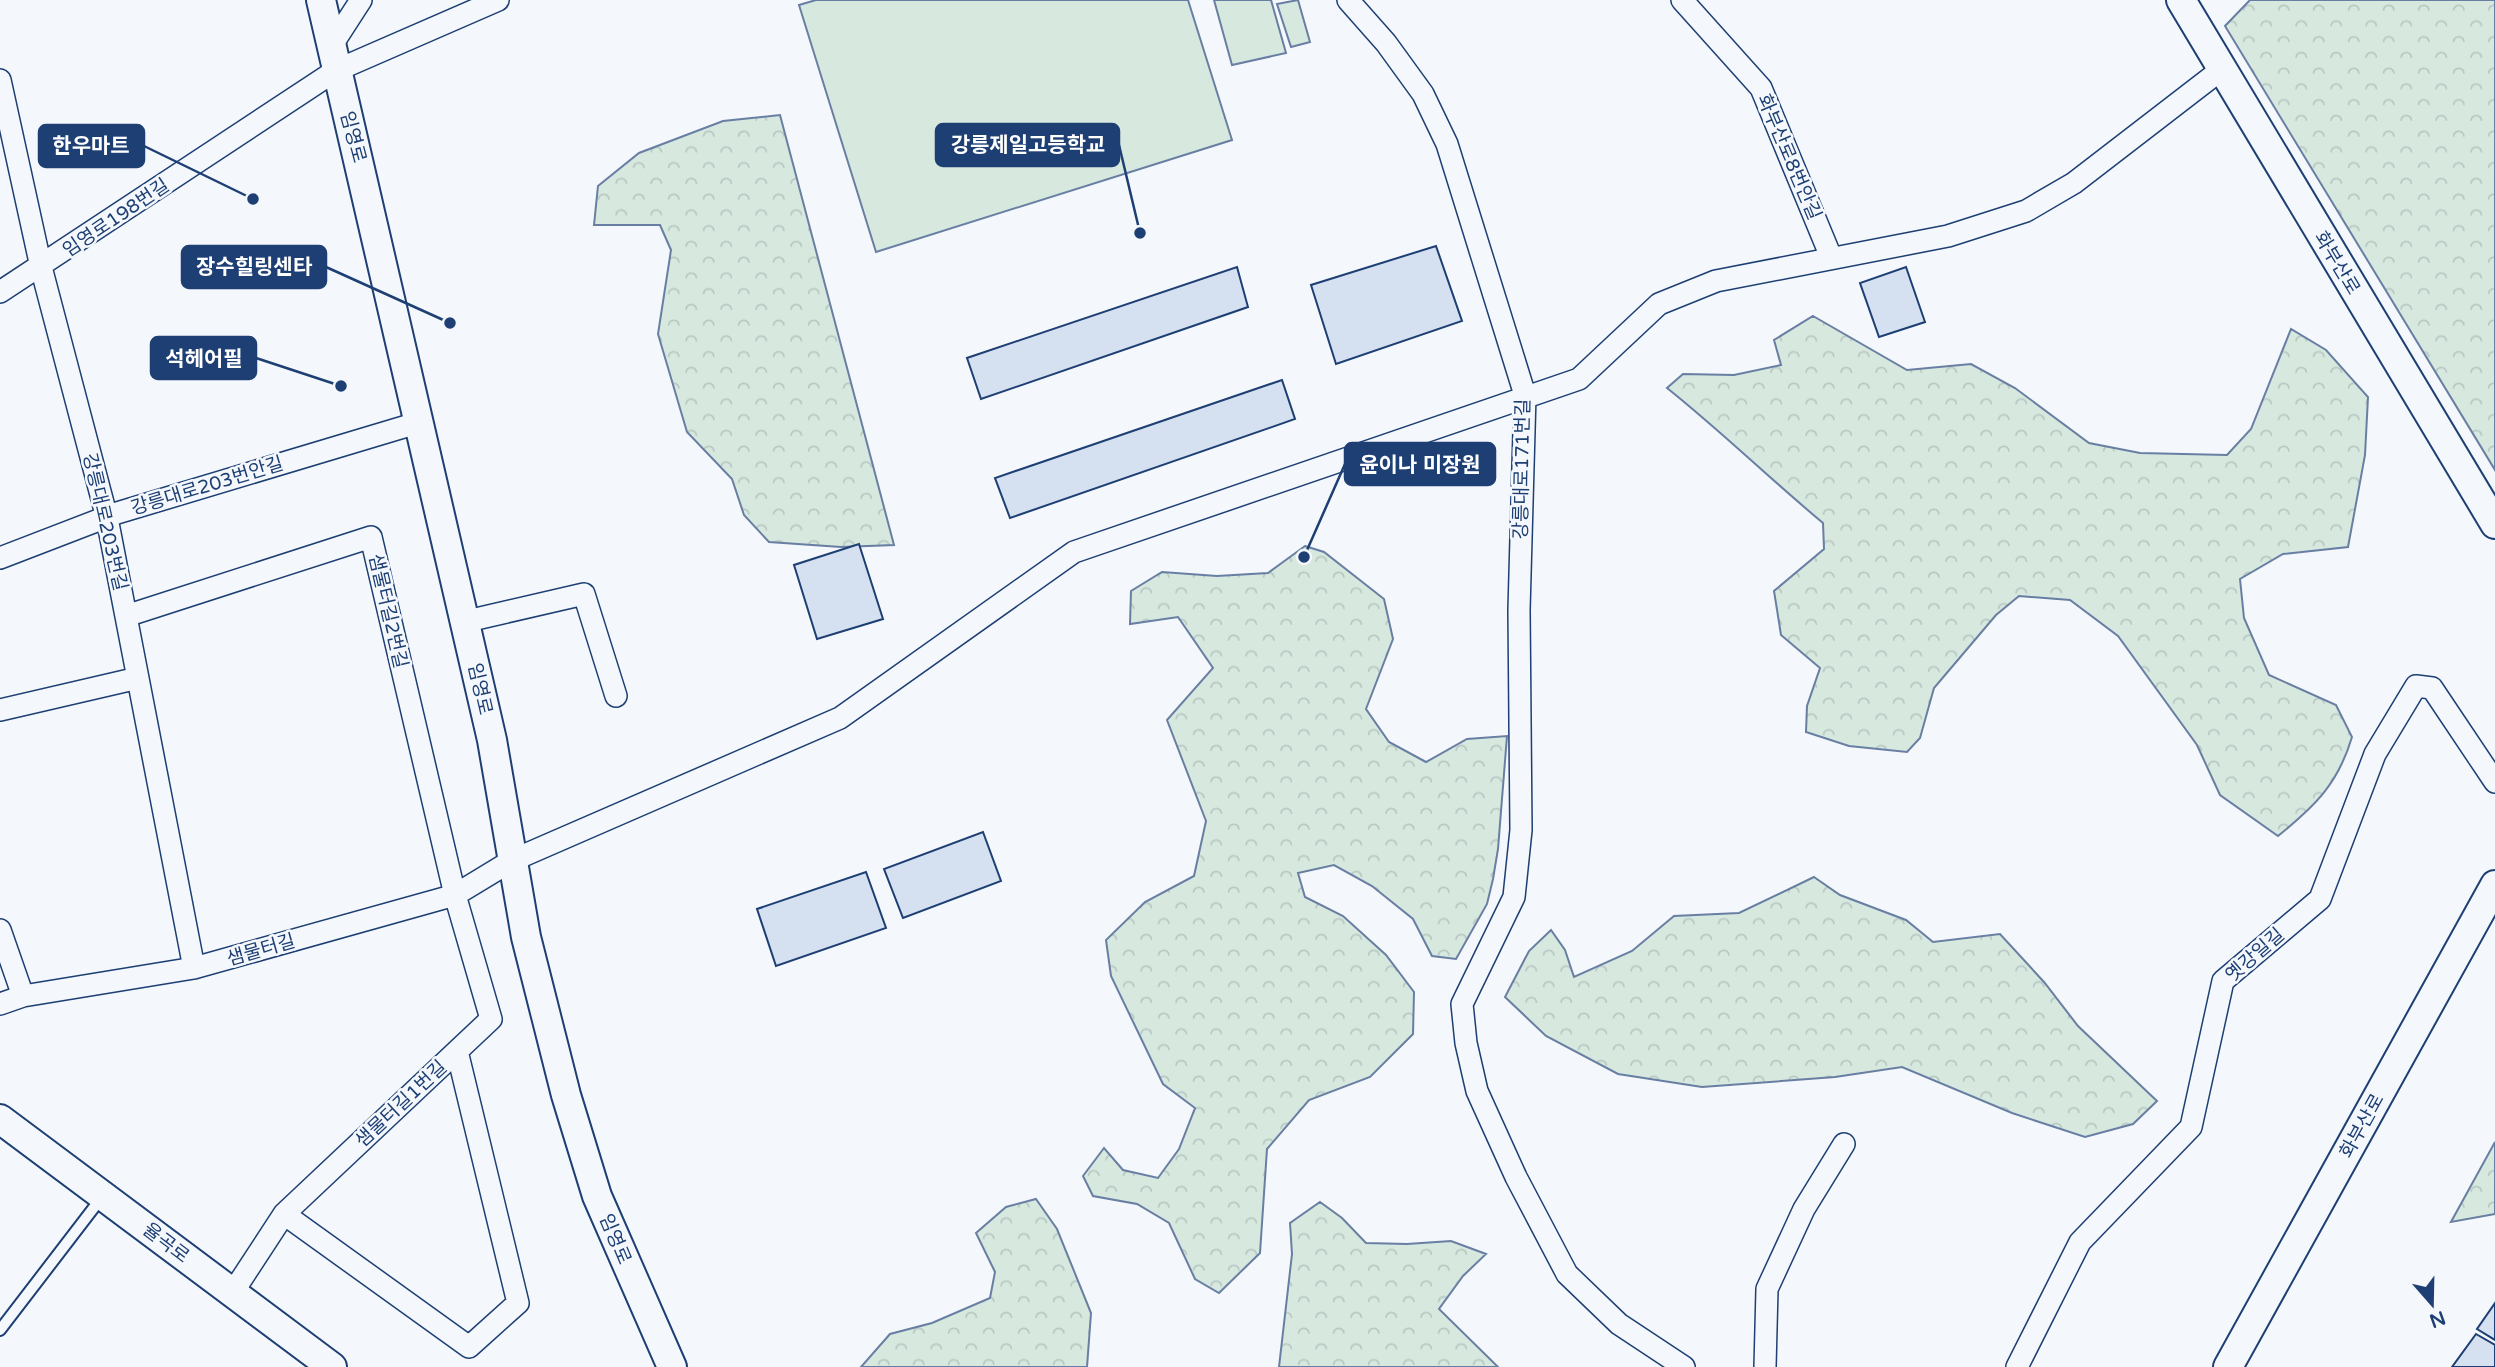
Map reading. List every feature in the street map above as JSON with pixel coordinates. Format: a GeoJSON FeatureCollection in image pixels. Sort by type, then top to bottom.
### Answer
{"type":"FeatureCollection","features":[{"type":"Feature","properties":{"kind":"street","name":"임영로"},"geometry":{"type":"LineString","coordinates":[[321,0],[492,740],[510,861],[566,1096],[597,1196],[672,1367]]}},
{"type":"Feature","properties":{"kind":"street"},"geometry":{"type":"LineString","coordinates":[[333,60],[361,0]]}},
{"type":"Feature","properties":{"kind":"street"},"geometry":{"type":"LineString","coordinates":[[333,60],[498,0]]}},
{"type":"Feature","properties":{"kind":"street","name":"강릉대로171번길"},"geometry":{"type":"LineString","coordinates":[[1348,0],[1387,43],[1423,94],[1447,144],[1525,395],[1519,610],[1521,830],[1514,897],[1462,1004],[1466,1043],[1477,1091],[1516,1177],[1567,1275],[1619,1324],[1684,1367]]}},
{"type":"Feature","properties":{"kind":"street","name":"화부산로8번안길"},"geometry":{"type":"LineString","coordinates":[[1682,0],[1760,88],[1831,257]]}},
{"type":"Feature","properties":{"kind":"street","name":"화부산로"},"geometry":{"type":"LineString","coordinates":[[2181,0],[2495,524]]}},
{"type":"Feature","properties":{"kind":"street","name":"임영로198번길"},"geometry":{"type":"LineString","coordinates":[[0,292],[41,267],[333,60]]}},
{"type":"Feature","properties":{"kind":"street","name":"샘물터길"},"geometry":{"type":"LineString","coordinates":[[0,1004],[23,996],[194,968],[455,895],[510,861],[840,718],[1074,552],[1525,395],[1579,379],[1659,304],[1716,281],[1948,236],[2026,211],[2074,183],[2222,69]]}},
{"type":"Feature","properties":{"kind":"street","name":"강릉대로203번길"},"geometry":{"type":"LineString","coordinates":[[0,80],[41,267],[107,517],[194,968]]}},
{"type":"Feature","properties":{"kind":"street","name":"강릉대로203번안길"},"geometry":{"type":"LineString","coordinates":[[0,558],[107,517],[417,423]]}},
{"type":"Feature","properties":{"kind":"street","name":"샘물터길2번길"},"geometry":{"type":"LineString","coordinates":[[126,616],[371,537],[455,895]]}},
{"type":"Feature","properties":{"kind":"street"},"geometry":{"type":"LineString","coordinates":[[463,622],[584,594],[616,696]]}},
{"type":"Feature","properties":{"kind":"street"},"geometry":{"type":"LineString","coordinates":[[0,710],[138,678]]}},
{"type":"Feature","properties":{"kind":"street","name":"옛강일길"},"geometry":{"type":"LineString","coordinates":[[2017,1367],[2080,1242],[2191,1128],[2223,981],[2320,899],[2375,754],[2416,686],[2432,688],[2495,782]]}},
{"type":"Feature","properties":{"kind":"street","name":"화부산로"},"geometry":{"type":"LineString","coordinates":[[2228,1367],[2495,885]]}},
{"type":"Feature","properties":{"kind":"street","name":"샘물터길1번길"},"geometry":{"type":"LineString","coordinates":[[233,1292],[284,1214],[491,1019],[455,895]]}},
{"type":"Feature","properties":{"kind":"street"},"geometry":{"type":"LineString","coordinates":[[0,930],[23,996]]}},
{"type":"Feature","properties":{"kind":"street"},"geometry":{"type":"LineString","coordinates":[[284,1214],[470,1347],[518,1303],[457,1051]]}},
{"type":"Feature","properties":{"kind":"street","name":"율곡로"},"geometry":{"type":"LineString","coordinates":[[0,1119],[332,1367]]}},
{"type":"Feature","properties":{"kind":"street"},"geometry":{"type":"LineString","coordinates":[[1765,1367],[1768,1289],[1804,1209],[1844,1143]]}},
{"type":"Feature","properties":{"kind":"lane"},"geometry":{"type":"LineString","coordinates":[[0,1330],[103,1195]]}},
{"type":"Feature","properties":{"kind":"green space"},"geometry":{"type":"Polygon","coordinates":[[[816,0],[1188,0],[1232,140],[876,252],[799,5],[816,0]]]}},
{"type":"Feature","properties":{"kind":"green space"},"geometry":{"type":"Polygon","coordinates":[[[1214,0],[1271,0],[1286,53],[1232,65],[1214,0]]]}},
{"type":"Feature","properties":{"kind":"green space"},"geometry":{"type":"Polygon","coordinates":[[[1298,0],[1310,42],[1291,47],[1277,4],[1298,0]]]}},
{"type":"Feature","properties":{"kind":"green space"},"geometry":{"type":"Polygon","coordinates":[[[2250,0],[2495,0],[2495,470],[2225,26],[2250,0]]]}},
{"type":"Feature","properties":{"kind":"green space"},"geometry":{"type":"Polygon","coordinates":[[[780,115],[894,545],[841,547],[769,542],[744,515],[732,479],[687,432],[658,334],[671,250],[660,225],[594,225],[598,186],[639,153],[723,121],[780,115]]]}},
{"type":"Feature","properties":{"kind":"green space"},"geometry":{"type":"Polygon","coordinates":[[[1813,316],[1907,370],[1971,364],[2015,388],[2089,443],[2140,453],[2227,455],[2251,429],[2291,329],[2326,350],[2368,397],[2365,455],[2348,547],[2283,554],[2240,579],[2244,618],[2269,675],[2336,705],[2352,737],[2340,768],[2314,804],[2278,836],[2220,795],[2197,745],[2118,636],[2070,600],[2019,596],[1996,615],[1934,688],[1920,738],[1907,752],[1849,746],[1806,732],[1807,706],[1820,668],[1781,635],[1774,591],[1824,549],[1823,523],[1667,388],[1683,374],[1734,375],[1781,365],[1774,340],[1813,316]]]}},
{"type":"Feature","properties":{"kind":"green space"},"geometry":{"type":"Polygon","coordinates":[[[1305,546],[1324,552],[1384,599],[1393,639],[1366,709],[1389,742],[1426,762],[1467,739],[1507,736],[1498,849],[1487,904],[1456,959],[1432,956],[1413,919],[1372,886],[1334,865],[1298,873],[1305,897],[1343,916],[1386,955],[1414,992],[1413,1034],[1370,1077],[1309,1100],[1267,1149],[1260,1253],[1219,1293],[1195,1279],[1169,1223],[1137,1204],[1093,1196],[1083,1176],[1104,1148],[1123,1170],[1158,1178],[1179,1149],[1195,1108],[1163,1084],[1111,976],[1106,940],[1145,902],[1194,876],[1206,821],[1167,720],[1213,668],[1178,617],[1130,624],[1131,591],[1162,572],[1217,576],[1268,573],[1305,546]]]}},
{"type":"Feature","properties":{"kind":"green space"},"geometry":{"type":"Polygon","coordinates":[[[1814,877],[1840,895],[1906,920],[1933,942],[2000,934],[2044,982],[2078,1026],[2157,1101],[2133,1124],[2085,1137],[2012,1113],[1902,1067],[1835,1077],[1702,1087],[1618,1074],[1546,1036],[1505,997],[1529,951],[1551,930],[1565,950],[1574,977],[1632,951],[1674,916],[1739,913],[1814,877]]]}},
{"type":"Feature","properties":{"kind":"green space"},"geometry":{"type":"Polygon","coordinates":[[[2495,1142],[2495,1214],[2451,1222],[2495,1142]]]}},
{"type":"Feature","properties":{"kind":"green space"},"geometry":{"type":"Polygon","coordinates":[[[1036,1199],[1057,1229],[1091,1313],[1087,1367],[861,1367],[890,1334],[932,1323],[990,1298],[995,1272],[976,1233],[1006,1207],[1036,1199]]]}},
{"type":"Feature","properties":{"kind":"green space"},"geometry":{"type":"Polygon","coordinates":[[[1320,1202],[1342,1218],[1366,1243],[1451,1241],[1486,1254],[1463,1276],[1439,1309],[1498,1367],[1279,1367],[1292,1254],[1290,1223],[1320,1202]]]}},
{"type":"Feature","properties":{"kind":"building"},"geometry":{"type":"Polygon","coordinates":[[[1436,246],[1462,321],[1336,364],[1311,285],[1436,246]]]}},
{"type":"Feature","properties":{"kind":"building"},"geometry":{"type":"Polygon","coordinates":[[[1237,267],[1248,307],[981,399],[967,358],[1237,267]]]}},
{"type":"Feature","properties":{"kind":"building"},"geometry":{"type":"Polygon","coordinates":[[[1906,267],[1925,322],[1879,337],[1860,283],[1906,267]]]}},
{"type":"Feature","properties":{"kind":"building"},"geometry":{"type":"Polygon","coordinates":[[[1282,380],[1295,419],[1010,518],[995,478],[1282,380]]]}},
{"type":"Feature","properties":{"kind":"building"},"geometry":{"type":"Polygon","coordinates":[[[859,544],[883,619],[817,639],[794,565],[859,544]]]}},
{"type":"Feature","properties":{"kind":"building"},"geometry":{"type":"Polygon","coordinates":[[[983,832],[1001,881],[903,918],[884,869],[983,832]]]}},
{"type":"Feature","properties":{"kind":"building"},"geometry":{"type":"Polygon","coordinates":[[[866,872],[886,928],[776,966],[757,909],[866,872]]]}},
{"type":"Feature","properties":{"kind":"building"},"geometry":{"type":"Polygon","coordinates":[[[2495,1303],[2495,1340],[2477,1329],[2495,1303]]]}},
{"type":"Feature","properties":{"kind":"building"},"geometry":{"type":"Polygon","coordinates":[[[2476,1334],[2495,1345],[2495,1367],[2452,1367],[2476,1334]]]}},
{"type":"Feature","properties":{"kind":"place","name":"한우마트"},"geometry":{"type":"Point","coordinates":[253,199]}},
{"type":"Feature","properties":{"kind":"place","name":"강릉제일고등학교"},"geometry":{"type":"Point","coordinates":[1140,233]}},
{"type":"Feature","properties":{"kind":"place","name":"장수힐링센타"},"geometry":{"type":"Point","coordinates":[450,323]}},
{"type":"Feature","properties":{"kind":"place","name":"석헤어필"},"geometry":{"type":"Point","coordinates":[341,386]}},
{"type":"Feature","properties":{"kind":"place","name":"윤이나 미장원"},"geometry":{"type":"Point","coordinates":[1304,557]}}]}
